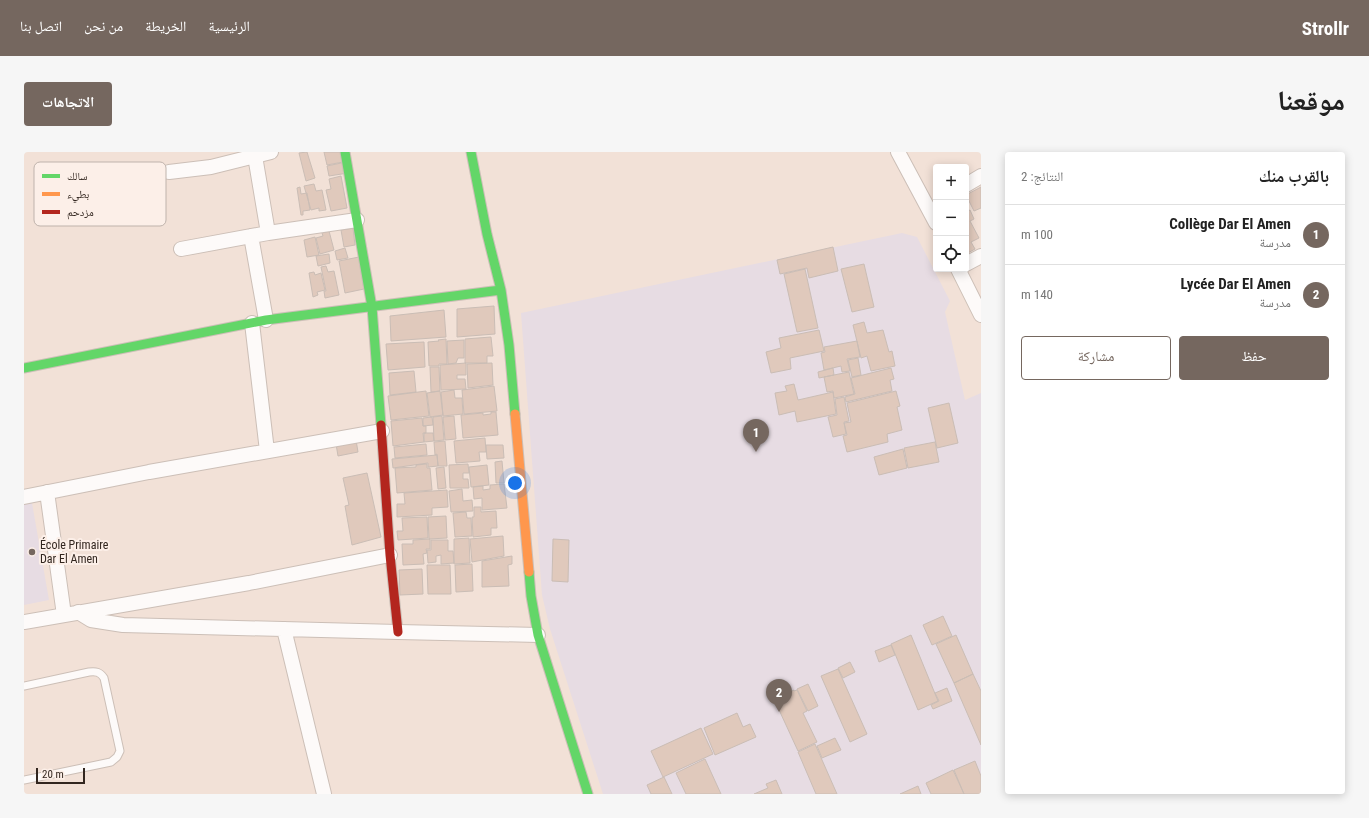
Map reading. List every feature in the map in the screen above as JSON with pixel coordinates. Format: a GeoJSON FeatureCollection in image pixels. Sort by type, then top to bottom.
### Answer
{"type":"FeatureCollection","features":[{"type":"Feature","properties":{"kind":"street"},"geometry":{"type":"LineString","coordinates":[[169,172],[211,167],[238,156],[255,156],[271,152]]}},
{"type":"Feature","properties":{"kind":"street"},"geometry":{"type":"LineString","coordinates":[[345,152],[372,307],[390,555],[398,632]]}},
{"type":"Feature","properties":{"kind":"street"},"geometry":{"type":"LineString","coordinates":[[471,152],[487,234],[501,290],[509,345],[531,596],[538,635],[588,794]]}},
{"type":"Feature","properties":{"kind":"street"},"geometry":{"type":"LineString","coordinates":[[898,152],[932,207]]}},
{"type":"Feature","properties":{"kind":"street"},"geometry":{"type":"LineString","coordinates":[[255,156],[268,233]]}},
{"type":"Feature","properties":{"kind":"street"},"geometry":{"type":"LineString","coordinates":[[969,184],[981,176]]}},
{"type":"Feature","properties":{"kind":"street"},"geometry":{"type":"LineString","coordinates":[[181,249],[268,233],[357,220]]}},
{"type":"Feature","properties":{"kind":"street"},"geometry":{"type":"LineString","coordinates":[[251,236],[266,320]]}},
{"type":"Feature","properties":{"kind":"street"},"geometry":{"type":"LineString","coordinates":[[969,262],[981,256]]}},
{"type":"Feature","properties":{"kind":"street"},"geometry":{"type":"LineString","coordinates":[[960,272],[981,314]]}},
{"type":"Feature","properties":{"kind":"street"},"geometry":{"type":"LineString","coordinates":[[24,368],[266,320],[501,290]]}},
{"type":"Feature","properties":{"kind":"street"},"geometry":{"type":"LineString","coordinates":[[252,323],[268,451]]}},
{"type":"Feature","properties":{"kind":"street"},"geometry":{"type":"LineString","coordinates":[[24,497],[157,471],[382,431]]}},
{"type":"Feature","properties":{"kind":"street"},"geometry":{"type":"LineString","coordinates":[[47,492],[64,615]]}},
{"type":"Feature","properties":{"kind":"street"},"geometry":{"type":"LineString","coordinates":[[24,622],[249,583],[390,555]]}},
{"type":"Feature","properties":{"kind":"street"},"geometry":{"type":"LineString","coordinates":[[78,612],[91,620],[122,624],[538,635]]}},
{"type":"Feature","properties":{"kind":"street"},"geometry":{"type":"LineString","coordinates":[[284,629],[324,794]]}},
{"type":"Feature","properties":{"kind":"lane"},"geometry":{"type":"LineString","coordinates":[[24,686],[89,672],[99,672],[104,678],[120,751],[117,757],[111,762],[24,780]]}},
{"type":"Feature","properties":{"kind":"shaded area"},"geometry":{"type":"Polygon","coordinates":[[[902,233],[917,237],[933,268],[933,272],[935,272],[950,301],[945,312],[965,400],[981,393],[981,794],[603,794],[550,629],[542,595],[521,313],[902,233]]]}},
{"type":"Feature","properties":{"kind":"shaded area","name":"École Primaire Dar El Amen"},"geometry":{"type":"Polygon","coordinates":[[[32,503],[49,600],[24,605],[24,504],[32,503]]]}},
{"type":"Feature","properties":{"kind":"building"},"geometry":{"type":"Polygon","coordinates":[[[307,152],[315,178],[306,181],[299,153],[307,152]]]}},
{"type":"Feature","properties":{"kind":"building"},"geometry":{"type":"Polygon","coordinates":[[[324,152],[341,152],[343,162],[327,165],[324,152]]]}},
{"type":"Feature","properties":{"kind":"building"},"geometry":{"type":"Polygon","coordinates":[[[346,162],[348,173],[329,176],[327,166],[346,162]]]}},
{"type":"Feature","properties":{"kind":"building"},"geometry":{"type":"Polygon","coordinates":[[[341,176],[347,208],[331,211],[326,190],[331,189],[329,179],[341,176]]]}},
{"type":"Feature","properties":{"kind":"building"},"geometry":{"type":"Polygon","coordinates":[[[314,184],[316,191],[322,190],[326,210],[319,211],[319,208],[311,210],[304,186],[314,184]]]}},
{"type":"Feature","properties":{"kind":"building"},"geometry":{"type":"Polygon","coordinates":[[[300,187],[301,194],[307,193],[310,210],[303,211],[303,215],[301,215],[297,188],[300,187]]]}},
{"type":"Feature","properties":{"kind":"building"},"geometry":{"type":"Polygon","coordinates":[[[981,187],[981,208],[974,211],[969,201],[969,193],[981,187]]]}},
{"type":"Feature","properties":{"kind":"building"},"geometry":{"type":"Polygon","coordinates":[[[969,210],[974,219],[970,221],[979,238],[971,242],[975,249],[969,252],[969,236],[969,210]]]}},
{"type":"Feature","properties":{"kind":"building"},"geometry":{"type":"Polygon","coordinates":[[[353,228],[355,245],[344,247],[341,230],[353,228]]]}},
{"type":"Feature","properties":{"kind":"building"},"geometry":{"type":"Polygon","coordinates":[[[329,231],[334,250],[320,254],[316,238],[323,236],[322,233],[329,231]]]}},
{"type":"Feature","properties":{"kind":"building"},"geometry":{"type":"Polygon","coordinates":[[[315,237],[319,255],[307,257],[304,240],[315,237]]]}},
{"type":"Feature","properties":{"kind":"building"},"geometry":{"type":"Polygon","coordinates":[[[833,247],[838,271],[809,278],[807,268],[780,274],[777,260],[833,247]]]}},
{"type":"Feature","properties":{"kind":"building"},"geometry":{"type":"Polygon","coordinates":[[[345,248],[348,258],[337,260],[335,251],[345,248]]]}},
{"type":"Feature","properties":{"kind":"building"},"geometry":{"type":"Polygon","coordinates":[[[329,254],[330,263],[318,266],[316,256],[329,254]]]}},
{"type":"Feature","properties":{"kind":"building"},"geometry":{"type":"Polygon","coordinates":[[[359,257],[364,289],[345,293],[339,261],[359,257]]]}},
{"type":"Feature","properties":{"kind":"building"},"geometry":{"type":"Polygon","coordinates":[[[864,264],[874,307],[852,312],[841,269],[864,264]]]}},
{"type":"Feature","properties":{"kind":"building"},"geometry":{"type":"Polygon","coordinates":[[[326,266],[328,272],[334,271],[339,295],[325,298],[324,291],[326,291],[321,267],[326,266]]]}},
{"type":"Feature","properties":{"kind":"building"},"geometry":{"type":"Polygon","coordinates":[[[805,269],[818,328],[797,332],[784,274],[805,269]]]}},
{"type":"Feature","properties":{"kind":"building"},"geometry":{"type":"Polygon","coordinates":[[[314,272],[315,275],[321,273],[325,290],[317,292],[318,295],[313,297],[309,273],[314,272]]]}},
{"type":"Feature","properties":{"kind":"building"},"geometry":{"type":"Polygon","coordinates":[[[494,306],[495,334],[457,337],[457,309],[494,306]]]}},
{"type":"Feature","properties":{"kind":"building"},"geometry":{"type":"Polygon","coordinates":[[[444,310],[446,337],[391,341],[390,316],[444,310]]]}},
{"type":"Feature","properties":{"kind":"building"},"geometry":{"type":"Polygon","coordinates":[[[864,322],[867,333],[883,330],[889,352],[892,351],[895,366],[871,371],[867,356],[861,358],[853,325],[864,322]]]}},
{"type":"Feature","properties":{"kind":"building"},"geometry":{"type":"Polygon","coordinates":[[[819,330],[824,351],[790,358],[791,369],[771,373],[766,352],[781,348],[779,338],[819,330]]]}},
{"type":"Feature","properties":{"kind":"building"},"geometry":{"type":"Polygon","coordinates":[[[491,337],[493,356],[487,356],[487,363],[465,363],[465,339],[491,337]]]}},
{"type":"Feature","properties":{"kind":"building"},"geometry":{"type":"Polygon","coordinates":[[[446,339],[447,364],[429,366],[428,342],[446,339]]]}},
{"type":"Feature","properties":{"kind":"building"},"geometry":{"type":"Polygon","coordinates":[[[464,340],[464,358],[458,358],[456,363],[448,364],[447,341],[464,340]]]}},
{"type":"Feature","properties":{"kind":"building"},"geometry":{"type":"Polygon","coordinates":[[[857,341],[860,357],[847,359],[850,371],[842,372],[841,366],[824,370],[821,353],[825,352],[824,347],[857,341]]]}},
{"type":"Feature","properties":{"kind":"building"},"geometry":{"type":"Polygon","coordinates":[[[424,342],[425,367],[388,370],[386,344],[424,342]]]}},
{"type":"Feature","properties":{"kind":"building"},"geometry":{"type":"Polygon","coordinates":[[[858,358],[861,375],[852,377],[848,360],[858,358]]]}},
{"type":"Feature","properties":{"kind":"building"},"geometry":{"type":"Polygon","coordinates":[[[466,363],[466,375],[457,375],[457,379],[465,379],[466,389],[441,390],[440,365],[466,363]]]}},
{"type":"Feature","properties":{"kind":"building"},"geometry":{"type":"Polygon","coordinates":[[[492,363],[493,385],[468,388],[467,364],[492,363]]]}},
{"type":"Feature","properties":{"kind":"building"},"geometry":{"type":"Polygon","coordinates":[[[430,367],[439,367],[440,391],[431,392],[430,367]]]}},
{"type":"Feature","properties":{"kind":"building"},"geometry":{"type":"Polygon","coordinates":[[[833,368],[834,375],[819,378],[818,372],[833,368]]]}},
{"type":"Feature","properties":{"kind":"building"},"geometry":{"type":"Polygon","coordinates":[[[891,368],[894,379],[890,380],[892,391],[846,402],[845,397],[855,394],[851,378],[891,368]]]}},
{"type":"Feature","properties":{"kind":"building"},"geometry":{"type":"Polygon","coordinates":[[[414,371],[416,392],[390,395],[389,373],[414,371]]]}},
{"type":"Feature","properties":{"kind":"building"},"geometry":{"type":"Polygon","coordinates":[[[849,372],[854,394],[834,398],[833,391],[827,392],[824,377],[849,372]]]}},
{"type":"Feature","properties":{"kind":"building"},"geometry":{"type":"Polygon","coordinates":[[[794,384],[798,400],[833,392],[836,414],[797,422],[795,411],[779,415],[775,393],[787,391],[785,386],[794,384]]]}},
{"type":"Feature","properties":{"kind":"building"},"geometry":{"type":"Polygon","coordinates":[[[494,386],[497,411],[464,414],[462,390],[494,386]]]}},
{"type":"Feature","properties":{"kind":"building"},"geometry":{"type":"Polygon","coordinates":[[[454,390],[455,398],[462,398],[463,414],[443,416],[441,392],[454,390]]]}},
{"type":"Feature","properties":{"kind":"building"},"geometry":{"type":"Polygon","coordinates":[[[426,391],[429,416],[391,420],[388,396],[426,391]]]}},
{"type":"Feature","properties":{"kind":"building"},"geometry":{"type":"Polygon","coordinates":[[[440,391],[443,415],[430,417],[427,393],[440,391]]]}},
{"type":"Feature","properties":{"kind":"building"},"geometry":{"type":"Polygon","coordinates":[[[896,391],[900,406],[897,407],[902,430],[887,434],[888,442],[847,452],[843,436],[847,435],[844,423],[851,422],[847,403],[896,391]]]}},
{"type":"Feature","properties":{"kind":"building"},"geometry":{"type":"Polygon","coordinates":[[[844,397],[849,421],[844,422],[846,434],[833,437],[828,417],[837,415],[835,399],[844,397]]]}},
{"type":"Feature","properties":{"kind":"building"},"geometry":{"type":"Polygon","coordinates":[[[949,403],[958,443],[937,448],[928,408],[949,403]]]}},
{"type":"Feature","properties":{"kind":"building"},"geometry":{"type":"Polygon","coordinates":[[[491,412],[496,412],[498,435],[463,438],[461,415],[483,413],[483,415],[491,414],[491,412]]]}},
{"type":"Feature","properties":{"kind":"building"},"geometry":{"type":"Polygon","coordinates":[[[442,416],[444,440],[434,441],[433,417],[442,416]]]}},
{"type":"Feature","properties":{"kind":"building"},"geometry":{"type":"Polygon","coordinates":[[[454,416],[456,439],[445,440],[443,417],[454,416]]]}},
{"type":"Feature","properties":{"kind":"building"},"geometry":{"type":"Polygon","coordinates":[[[432,417],[433,425],[423,426],[423,418],[432,417]]]}},
{"type":"Feature","properties":{"kind":"building"},"geometry":{"type":"Polygon","coordinates":[[[422,418],[423,426],[426,426],[426,433],[423,433],[424,442],[393,446],[391,421],[422,418]]]}},
{"type":"Feature","properties":{"kind":"building"},"geometry":{"type":"Polygon","coordinates":[[[424,433],[433,433],[434,441],[424,442],[424,433]]]}},
{"type":"Feature","properties":{"kind":"building"},"geometry":{"type":"Polygon","coordinates":[[[485,438],[486,452],[479,452],[480,461],[456,463],[454,441],[485,438]]]}},
{"type":"Feature","properties":{"kind":"building"},"geometry":{"type":"Polygon","coordinates":[[[356,440],[358,452],[338,456],[336,444],[356,440]]]}},
{"type":"Feature","properties":{"kind":"building"},"geometry":{"type":"Polygon","coordinates":[[[445,441],[447,466],[438,466],[434,442],[445,441]]]}},
{"type":"Feature","properties":{"kind":"building"},"geometry":{"type":"Polygon","coordinates":[[[935,442],[939,462],[908,468],[904,448],[935,442]]]}},
{"type":"Feature","properties":{"kind":"building"},"geometry":{"type":"Polygon","coordinates":[[[426,444],[427,455],[395,458],[394,447],[426,444]]]}},
{"type":"Feature","properties":{"kind":"building"},"geometry":{"type":"Polygon","coordinates":[[[486,445],[503,445],[504,458],[487,459],[486,445]]]}},
{"type":"Feature","properties":{"kind":"building"},"geometry":{"type":"Polygon","coordinates":[[[903,449],[907,468],[879,475],[874,457],[903,449]]]}},
{"type":"Feature","properties":{"kind":"building"},"geometry":{"type":"Polygon","coordinates":[[[437,455],[438,466],[428,467],[428,463],[393,468],[392,459],[437,455]]]}},
{"type":"Feature","properties":{"kind":"building"},"geometry":{"type":"Polygon","coordinates":[[[502,461],[504,483],[496,483],[495,462],[502,461]]]}},
{"type":"Feature","properties":{"kind":"building"},"geometry":{"type":"Polygon","coordinates":[[[427,464],[427,468],[430,468],[432,490],[397,493],[395,468],[416,467],[416,465],[427,464]]]}},
{"type":"Feature","properties":{"kind":"building"},"geometry":{"type":"Polygon","coordinates":[[[468,464],[469,473],[463,473],[463,479],[468,479],[469,488],[450,488],[449,465],[468,464]]]}},
{"type":"Feature","properties":{"kind":"building"},"geometry":{"type":"Polygon","coordinates":[[[487,465],[489,485],[471,487],[469,467],[487,465]]]}},
{"type":"Feature","properties":{"kind":"building"},"geometry":{"type":"Polygon","coordinates":[[[444,467],[446,488],[438,489],[436,468],[444,467]]]}},
{"type":"Feature","properties":{"kind":"building"},"geometry":{"type":"Polygon","coordinates":[[[367,473],[381,537],[352,545],[345,506],[349,505],[343,478],[367,473]]]}},
{"type":"Feature","properties":{"kind":"building"},"geometry":{"type":"Polygon","coordinates":[[[504,484],[507,508],[482,510],[482,498],[474,499],[473,487],[483,486],[483,490],[490,489],[490,485],[504,484]]]}},
{"type":"Feature","properties":{"kind":"building"},"geometry":{"type":"Polygon","coordinates":[[[462,489],[463,501],[472,500],[473,511],[451,512],[449,491],[462,489]]]}},
{"type":"Feature","properties":{"kind":"building"},"geometry":{"type":"Polygon","coordinates":[[[447,490],[448,507],[432,508],[432,515],[397,517],[397,504],[405,504],[404,493],[447,490]]]}},
{"type":"Feature","properties":{"kind":"building"},"geometry":{"type":"Polygon","coordinates":[[[474,507],[481,507],[481,512],[496,511],[497,528],[491,528],[491,535],[473,537],[472,517],[474,517],[474,507]]]}},
{"type":"Feature","properties":{"kind":"building"},"geometry":{"type":"Polygon","coordinates":[[[466,512],[467,518],[471,518],[472,536],[455,537],[453,513],[466,512]]]}},
{"type":"Feature","properties":{"kind":"building"},"geometry":{"type":"Polygon","coordinates":[[[446,516],[447,538],[429,539],[428,517],[446,516]]]}},
{"type":"Feature","properties":{"kind":"building"},"geometry":{"type":"Polygon","coordinates":[[[427,517],[428,538],[398,540],[397,531],[403,531],[402,518],[427,517]]]}},
{"type":"Feature","properties":{"kind":"building"},"geometry":{"type":"Polygon","coordinates":[[[503,536],[504,556],[472,562],[470,539],[503,536]]]}},
{"type":"Feature","properties":{"kind":"building"},"geometry":{"type":"Polygon","coordinates":[[[469,538],[470,563],[454,564],[454,539],[469,538]]]}},
{"type":"Feature","properties":{"kind":"building"},"geometry":{"type":"Polygon","coordinates":[[[430,539],[430,549],[426,549],[427,553],[423,554],[424,564],[403,565],[402,544],[413,544],[413,540],[430,539]]]}},
{"type":"Feature","properties":{"kind":"building"},"geometry":{"type":"Polygon","coordinates":[[[553,539],[569,540],[568,582],[552,581],[553,539]]]}},
{"type":"Feature","properties":{"kind":"building"},"geometry":{"type":"Polygon","coordinates":[[[431,540],[448,540],[448,551],[453,551],[454,563],[441,564],[441,555],[436,556],[436,562],[428,563],[427,550],[431,550],[431,540]]]}},
{"type":"Feature","properties":{"kind":"building"},"geometry":{"type":"Polygon","coordinates":[[[512,556],[512,564],[508,565],[509,586],[482,587],[482,561],[512,556]]]}},
{"type":"Feature","properties":{"kind":"building"},"geometry":{"type":"Polygon","coordinates":[[[472,564],[473,591],[456,592],[455,565],[472,564]]]}},
{"type":"Feature","properties":{"kind":"building"},"geometry":{"type":"Polygon","coordinates":[[[427,565],[450,565],[451,594],[428,594],[427,565]]]}},
{"type":"Feature","properties":{"kind":"building"},"geometry":{"type":"Polygon","coordinates":[[[422,569],[423,594],[400,595],[399,570],[422,569]]]}},
{"type":"Feature","properties":{"kind":"building"},"geometry":{"type":"Polygon","coordinates":[[[943,616],[952,636],[932,645],[923,625],[943,616]]]}},
{"type":"Feature","properties":{"kind":"building"},"geometry":{"type":"Polygon","coordinates":[[[911,635],[938,701],[918,710],[891,644],[911,635]]]}},
{"type":"Feature","properties":{"kind":"building"},"geometry":{"type":"Polygon","coordinates":[[[956,635],[973,674],[954,683],[936,644],[956,635]]]}},
{"type":"Feature","properties":{"kind":"building"},"geometry":{"type":"Polygon","coordinates":[[[891,645],[895,655],[879,662],[875,651],[891,645]]]}},
{"type":"Feature","properties":{"kind":"building"},"geometry":{"type":"Polygon","coordinates":[[[850,662],[855,672],[843,678],[838,668],[850,662]]]}},
{"type":"Feature","properties":{"kind":"building"},"geometry":{"type":"Polygon","coordinates":[[[838,669],[867,734],[850,742],[821,676],[838,669]]]}},
{"type":"Feature","properties":{"kind":"building"},"geometry":{"type":"Polygon","coordinates":[[[973,674],[981,691],[981,745],[954,683],[973,674]]]}},
{"type":"Feature","properties":{"kind":"building"},"geometry":{"type":"Polygon","coordinates":[[[808,684],[818,706],[808,711],[797,689],[808,684]]]}},
{"type":"Feature","properties":{"kind":"building"},"geometry":{"type":"Polygon","coordinates":[[[947,688],[952,701],[933,709],[931,705],[939,701],[935,693],[947,688]]]}},
{"type":"Feature","properties":{"kind":"building"},"geometry":{"type":"Polygon","coordinates":[[[797,690],[807,711],[803,713],[817,742],[798,751],[774,699],[797,690]]]}},
{"type":"Feature","properties":{"kind":"building"},"geometry":{"type":"Polygon","coordinates":[[[737,713],[743,727],[750,724],[756,737],[715,755],[704,728],[737,713]]]}},
{"type":"Feature","properties":{"kind":"building"},"geometry":{"type":"Polygon","coordinates":[[[701,728],[713,754],[663,777],[651,751],[701,728]]]}},
{"type":"Feature","properties":{"kind":"building"},"geometry":{"type":"Polygon","coordinates":[[[835,738],[841,750],[822,758],[817,746],[835,738]]]}},
{"type":"Feature","properties":{"kind":"building"},"geometry":{"type":"Polygon","coordinates":[[[815,744],[837,794],[816,794],[798,752],[815,744]]]}},
{"type":"Feature","properties":{"kind":"building"},"geometry":{"type":"Polygon","coordinates":[[[705,759],[721,794],[686,794],[676,773],[705,759]]]}},
{"type":"Feature","properties":{"kind":"building"},"geometry":{"type":"Polygon","coordinates":[[[975,761],[981,776],[981,794],[964,794],[954,770],[975,761]]]}},
{"type":"Feature","properties":{"kind":"building"},"geometry":{"type":"Polygon","coordinates":[[[953,770],[964,794],[931,794],[926,783],[953,770]]]}},
{"type":"Feature","properties":{"kind":"building"},"geometry":{"type":"Polygon","coordinates":[[[664,777],[672,794],[651,794],[647,785],[664,777]]]}},
{"type":"Feature","properties":{"kind":"building"},"geometry":{"type":"Polygon","coordinates":[[[776,780],[782,794],[754,794],[768,788],[766,784],[776,780]]]}},
{"type":"Feature","properties":{"kind":"building"},"geometry":{"type":"Polygon","coordinates":[[[918,786],[921,794],[900,794],[918,786]]]}},
{"type":"Feature","properties":{"kind":"traffic: fast"},"geometry":{"type":"LineString","coordinates":[[345,152],[372,307],[381,425]]}},
{"type":"Feature","properties":{"kind":"traffic: fast"},"geometry":{"type":"LineString","coordinates":[[471,152],[487,234],[501,290],[509,345],[515,414]]}},
{"type":"Feature","properties":{"kind":"traffic: fast"},"geometry":{"type":"LineString","coordinates":[[24,368],[266,320],[501,290]]}},
{"type":"Feature","properties":{"kind":"traffic: fast"},"geometry":{"type":"LineString","coordinates":[[529,572],[531,596],[538,635],[588,794]]}},
{"type":"Feature","properties":{"kind":"traffic: slow"},"geometry":{"type":"LineString","coordinates":[[515,414],[529,572]]}},
{"type":"Feature","properties":{"kind":"traffic: jam"},"geometry":{"type":"LineString","coordinates":[[381,425],[390,555],[398,632]]}},
{"type":"Feature","properties":{"kind":"place","name":"Collège Dar El Amen"},"geometry":{"type":"Point","coordinates":[756,452]}},
{"type":"Feature","properties":{"kind":"place","name":"École Primaire Dar El Amen"},"geometry":{"type":"Point","coordinates":[32,552]}},
{"type":"Feature","properties":{"kind":"place","name":"Lycée Dar El Amen"},"geometry":{"type":"Point","coordinates":[779,712]}}]}
